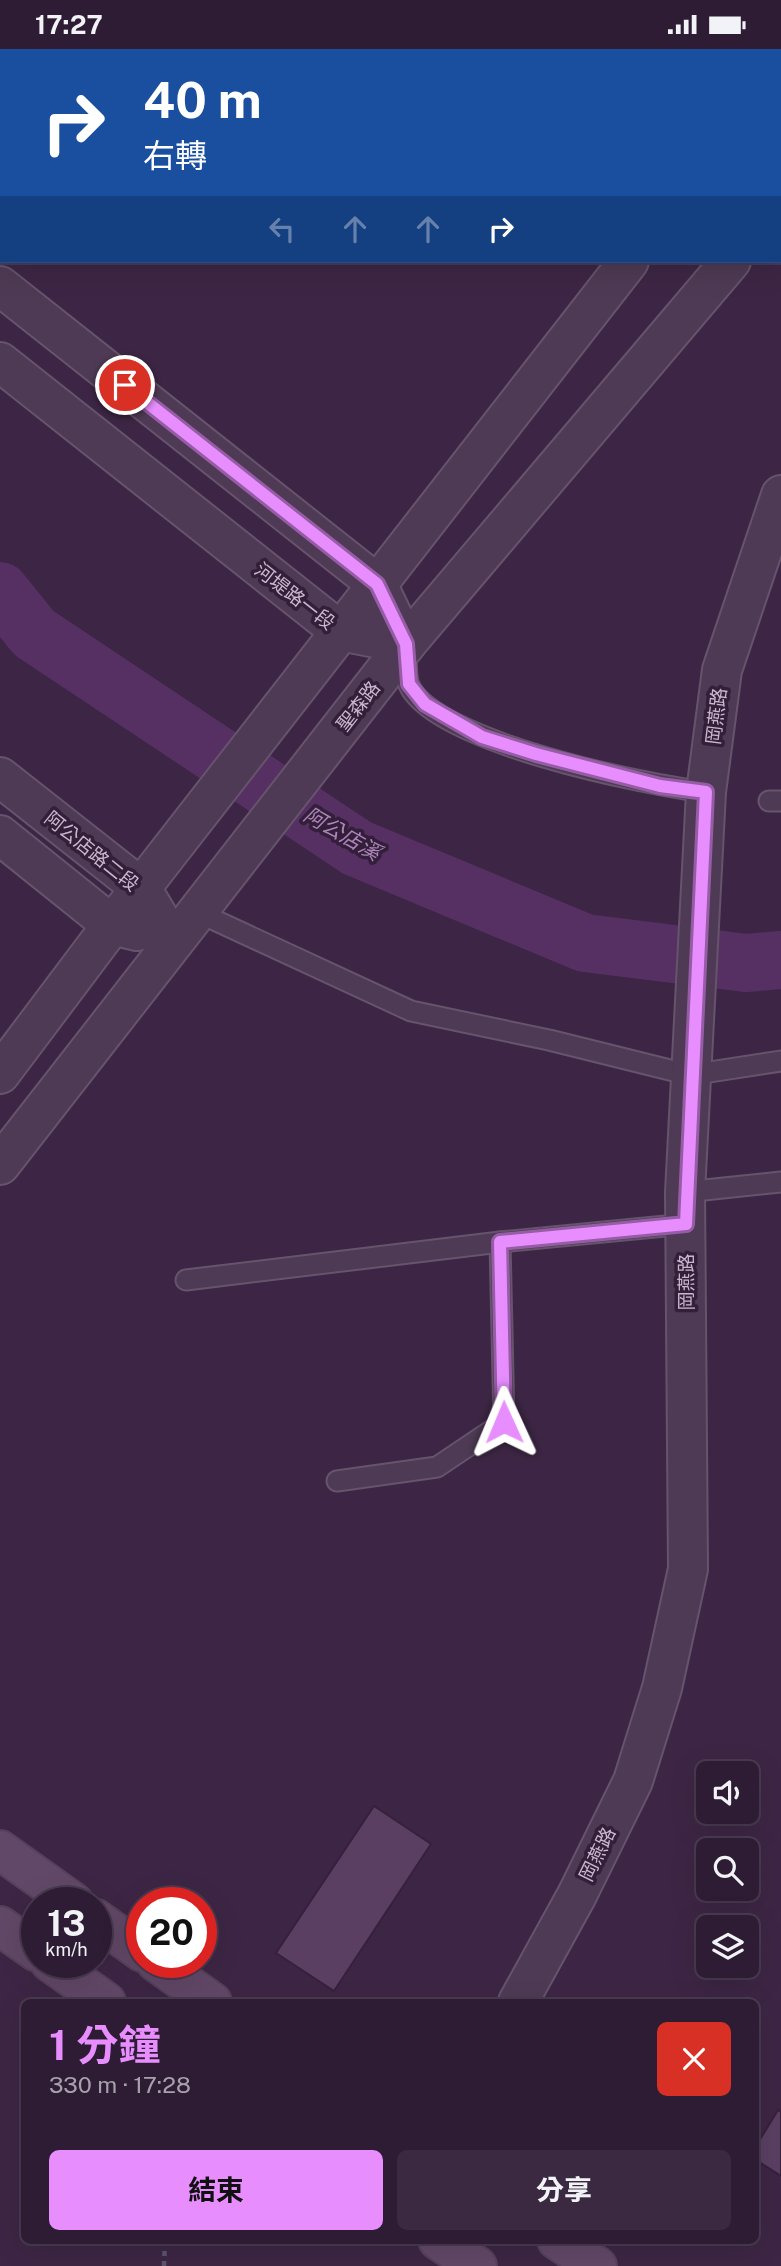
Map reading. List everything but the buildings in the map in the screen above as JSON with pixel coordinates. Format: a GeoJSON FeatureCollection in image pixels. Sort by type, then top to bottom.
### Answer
{"type":"FeatureCollection","features":[{"type":"Feature","properties":{"kind":"main road"},"geometry":{"type":"LineString","coordinates":[[0,1850],[52,1887]]}},
{"type":"Feature","properties":{"kind":"main road"},"geometry":{"type":"LineString","coordinates":[[0,1926],[21,1941]]}},
{"type":"Feature","properties":{"kind":"main road"},"geometry":{"type":"LineString","coordinates":[[72,1978],[102,1999]]}},
{"type":"Feature","properties":{"kind":"main road"},"geometry":{"type":"LineString","coordinates":[[178,1978],[208,1999]]}},
{"type":"Feature","properties":{"kind":"main road"},"geometry":{"type":"LineString","coordinates":[[444,2244],[477,2266]]}},
{"type":"Feature","properties":{"kind":"main road"},"geometry":{"type":"LineString","coordinates":[[563,2244],[597,2266]]}},
{"type":"Feature","properties":{"kind":"street"},"geometry":{"type":"LineString","coordinates":[[0,1074],[111,925],[168,856],[627,263]]}},
{"type":"Feature","properties":{"kind":"street","name":"聖森路"},"geometry":{"type":"LineString","coordinates":[[0,1165],[406,644],[729,263]]}},
{"type":"Feature","properties":{"kind":"street"},"geometry":{"type":"LineString","coordinates":[[0,286],[377,584],[406,644]]}},
{"type":"Feature","properties":{"kind":"street","name":"河堤路一段"},"geometry":{"type":"LineString","coordinates":[[0,362],[330,645],[406,644]]}},
{"type":"Feature","properties":{"kind":"street","name":"岡燕路"},"geometry":{"type":"LineString","coordinates":[[520,1999],[633,1781],[662,1688],[688,1569],[686,1208],[691,1061],[706,803],[722,670],[781,495]]}},
{"type":"Feature","properties":{"kind":"street","name":"阿公店路二段"},"geometry":{"type":"LineString","coordinates":[[0,777],[141,888],[193,914]]}},
{"type":"Feature","properties":{"kind":"street"},"geometry":{"type":"LineString","coordinates":[[0,835],[111,925],[193,914]]}},
{"type":"Feature","properties":{"kind":"lane"},"geometry":{"type":"LineString","coordinates":[[406,644],[409,684],[425,704],[482,737],[660,786],[706,803]]}},
{"type":"Feature","properties":{"kind":"lane"},"geometry":{"type":"LineString","coordinates":[[193,914],[411,1011],[549,1040],[691,1061],[781,1061]]}},
{"type":"Feature","properties":{"kind":"lane"},"geometry":{"type":"LineString","coordinates":[[186,1280],[500,1242],[686,1208],[781,1182]]}},
{"type":"Feature","properties":{"kind":"lane"},"geometry":{"type":"LineString","coordinates":[[337,1481],[436,1467],[504,1422],[500,1242]]}},
{"type":"Feature","properties":{"kind":"path"},"geometry":{"type":"LineString","coordinates":[[164,2266],[165,2244]]}},
{"type":"Feature","properties":{"kind":"waterway","name":"阿公店溪"},"geometry":{"type":"LineString","coordinates":[[0,591],[34,633],[357,848],[585,943],[746,963],[781,960]]}},
{"type":"Feature","properties":{"kind":"route"},"geometry":{"type":"LineString","coordinates":[[125,385],[377,584],[406,644],[409,684],[425,704],[482,737],[536,754],[660,786],[706,792],[690,1075],[686,1224],[500,1242],[504,1422]]}}]}
